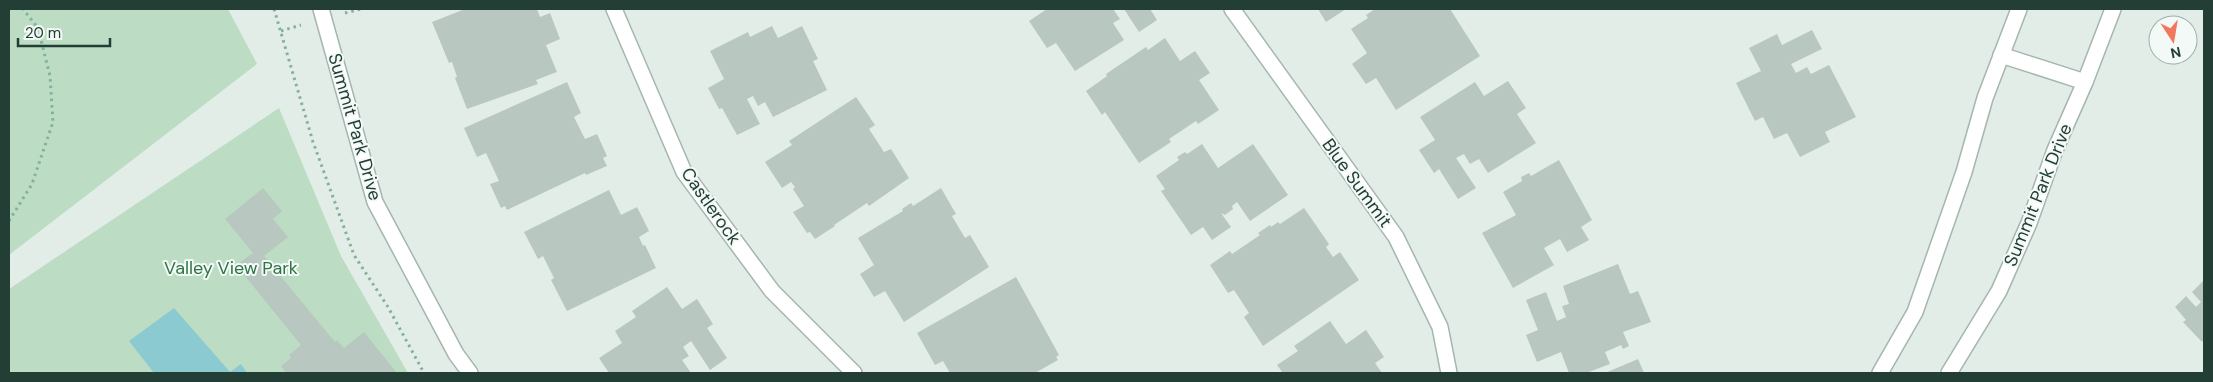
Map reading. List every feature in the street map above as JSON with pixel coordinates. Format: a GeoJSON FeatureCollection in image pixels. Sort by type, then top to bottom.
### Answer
{"type":"FeatureCollection","features":[{"type":"Feature","properties":{"kind":"street","name":"Summit Park Drive"},"geometry":{"type":"LineString","coordinates":[[321,9],[376,202],[456,354],[470,373]]}},
{"type":"Feature","properties":{"kind":"street","name":"Castlerock"},"geometry":{"type":"LineString","coordinates":[[614,9],[684,172],[772,291],[854,373]]}},
{"type":"Feature","properties":{"kind":"street","name":"Blue Summit"},"geometry":{"type":"LineString","coordinates":[[1232,9],[1396,237],[1440,328],[1449,373]]}},
{"type":"Feature","properties":{"kind":"street"},"geometry":{"type":"LineString","coordinates":[[1880,373],[1915,312],[1964,172],[1985,98],[2019,9]]}},
{"type":"Feature","properties":{"kind":"street","name":"Summit Park Drive"},"geometry":{"type":"LineString","coordinates":[[1949,373],[1999,291],[2029,223],[2055,150],[2085,82],[2113,9]]}},
{"type":"Feature","properties":{"kind":"street"},"geometry":{"type":"LineString","coordinates":[[2001,55],[2085,82]]}},
{"type":"Feature","properties":{"kind":"path"},"geometry":{"type":"LineString","coordinates":[[9,221],[32,184],[53,122],[50,76],[38,28],[23,9]]}},
{"type":"Feature","properties":{"kind":"path"},"geometry":{"type":"LineString","coordinates":[[274,9],[313,142],[354,255],[388,307],[424,373]]}},
{"type":"Feature","properties":{"kind":"green space"},"geometry":{"type":"Polygon","coordinates":[[[9,9],[228,9],[257,64],[9,255],[9,9]]]}},
{"type":"Feature","properties":{"kind":"green space","name":"Valley View Park"},"geometry":{"type":"Polygon","coordinates":[[[279,108],[341,256],[408,373],[9,373],[9,289],[279,108]]]}},
{"type":"Feature","properties":{"kind":"water"},"geometry":{"type":"Polygon","coordinates":[[[174,308],[230,372],[241,364],[247,373],[154,373],[129,341],[174,308]]]}},
{"type":"Feature","properties":{"kind":"building"},"geometry":{"type":"Polygon","coordinates":[[[465,9],[537,9],[540,17],[550,13],[560,39],[546,45],[557,72],[536,80],[538,84],[467,109],[455,78],[457,77],[452,62],[449,63],[432,22],[465,9]]]}},
{"type":"Feature","properties":{"kind":"building"},"geometry":{"type":"Polygon","coordinates":[[[1047,9],[1113,9],[1120,19],[1113,23],[1124,40],[1075,71],[1056,43],[1047,48],[1029,21],[1047,9]]]}},
{"type":"Feature","properties":{"kind":"building"},"geometry":{"type":"Polygon","coordinates":[[[1124,9],[1150,9],[1157,20],[1139,32],[1124,9]]]}},
{"type":"Feature","properties":{"kind":"building"},"geometry":{"type":"Polygon","coordinates":[[[1318,9],[1346,9],[1326,22],[1318,9]]]}},
{"type":"Feature","properties":{"kind":"building"},"geometry":{"type":"Polygon","coordinates":[[[1375,9],[1450,9],[1480,56],[1396,110],[1376,78],[1366,84],[1352,64],[1367,53],[1351,29],[1368,18],[1366,15],[1375,9]]]}},
{"type":"Feature","properties":{"kind":"building"},"geometry":{"type":"Polygon","coordinates":[[[772,26],[778,38],[802,26],[818,59],[813,61],[827,90],[773,117],[765,102],[758,106],[753,96],[747,99],[760,124],[737,135],[722,108],[719,109],[708,88],[724,79],[710,51],[748,32],[750,37],[772,26]]]}},
{"type":"Feature","properties":{"kind":"building"},"geometry":{"type":"Polygon","coordinates":[[[1812,30],[1822,49],[1791,64],[1796,73],[1807,67],[1811,74],[1829,65],[1856,117],[1825,132],[1830,142],[1800,157],[1787,133],[1774,139],[1763,117],[1755,121],[1736,83],[1761,71],[1749,48],[1777,34],[1782,45],[1812,30]]]}},
{"type":"Feature","properties":{"kind":"building"},"geometry":{"type":"Polygon","coordinates":[[[1165,38],[1180,61],[1195,51],[1210,73],[1199,80],[1219,110],[1198,124],[1196,121],[1169,139],[1171,142],[1139,163],[1105,112],[1102,115],[1086,91],[1107,76],[1106,74],[1146,47],[1148,50],[1165,38]]]}},
{"type":"Feature","properties":{"kind":"building"},"geometry":{"type":"Polygon","coordinates":[[[1508,81],[1526,108],[1517,114],[1536,143],[1488,173],[1479,159],[1470,164],[1464,154],[1456,158],[1476,188],[1458,199],[1439,169],[1434,173],[1419,150],[1435,140],[1420,117],[1475,82],[1484,96],[1508,81]]]}},
{"type":"Feature","properties":{"kind":"building"},"geometry":{"type":"Polygon","coordinates":[[[567,82],[581,113],[574,117],[585,139],[597,134],[607,156],[603,158],[607,166],[586,175],[585,173],[507,210],[505,206],[501,208],[490,184],[499,181],[486,153],[477,157],[464,128],[567,82]]]}},
{"type":"Feature","properties":{"kind":"building"},"geometry":{"type":"Polygon","coordinates":[[[856,97],[875,125],[869,129],[884,152],[891,149],[909,178],[869,206],[867,203],[815,239],[810,232],[807,233],[793,212],[804,206],[793,189],[795,187],[791,182],[782,188],[765,162],[792,145],[789,141],[856,97]]]}},
{"type":"Feature","properties":{"kind":"building"},"geometry":{"type":"Polygon","coordinates":[[[1202,144],[1218,168],[1253,144],[1288,195],[1250,221],[1237,202],[1232,206],[1233,209],[1225,215],[1221,213],[1231,227],[1212,240],[1203,227],[1191,235],[1161,191],[1165,189],[1156,176],[1179,160],[1177,157],[1185,152],[1187,154],[1202,144]]]}},
{"type":"Feature","properties":{"kind":"building"},"geometry":{"type":"Polygon","coordinates":[[[1559,160],[1592,220],[1581,227],[1589,240],[1567,252],[1560,239],[1544,248],[1554,265],[1513,288],[1482,233],[1516,215],[1503,192],[1522,181],[1521,177],[1529,173],[1531,176],[1559,160]]]}},
{"type":"Feature","properties":{"kind":"building"},"geometry":{"type":"Polygon","coordinates":[[[263,188],[282,211],[273,219],[288,237],[264,256],[335,342],[337,340],[344,348],[364,332],[397,373],[286,373],[281,366],[291,358],[289,355],[301,345],[236,265],[253,253],[225,219],[263,188]]]}},
{"type":"Feature","properties":{"kind":"building"},"geometry":{"type":"Polygon","coordinates":[[[941,188],[956,214],[952,216],[965,238],[970,235],[989,267],[904,322],[885,291],[874,297],[860,274],[874,265],[858,238],[903,211],[902,209],[911,203],[913,206],[941,188]]]}},
{"type":"Feature","properties":{"kind":"building"},"geometry":{"type":"Polygon","coordinates":[[[609,190],[621,215],[637,207],[649,231],[639,237],[656,268],[567,311],[551,280],[554,278],[543,256],[538,259],[524,232],[609,190]]]}},
{"type":"Feature","properties":{"kind":"building"},"geometry":{"type":"Polygon","coordinates":[[[1304,208],[1329,244],[1326,247],[1333,257],[1340,252],[1359,280],[1263,346],[1244,317],[1249,313],[1234,290],[1228,293],[1210,265],[1230,251],[1232,254],[1260,235],[1258,233],[1270,225],[1271,227],[1278,222],[1280,224],[1304,208]]]}},
{"type":"Feature","properties":{"kind":"building"},"geometry":{"type":"Polygon","coordinates":[[[1618,264],[1630,294],[1638,291],[1651,322],[1623,332],[1629,346],[1623,349],[1621,345],[1605,352],[1610,364],[1586,373],[1569,373],[1561,352],[1537,362],[1526,335],[1538,330],[1526,300],[1546,292],[1557,321],[1566,317],[1562,306],[1569,304],[1563,286],[1618,264]]]}},
{"type":"Feature","properties":{"kind":"building"},"geometry":{"type":"Polygon","coordinates":[[[1016,277],[1059,355],[1056,357],[1058,360],[1035,373],[950,373],[943,361],[935,365],[917,333],[1016,277]]]}},
{"type":"Feature","properties":{"kind":"building"},"geometry":{"type":"Polygon","coordinates":[[[2204,280],[2204,339],[2202,342],[2183,322],[2186,320],[2175,307],[2186,296],[2196,307],[2201,302],[2192,292],[2204,280]]]}},
{"type":"Feature","properties":{"kind":"building"},"geometry":{"type":"Polygon","coordinates":[[[667,287],[682,309],[697,299],[713,324],[707,328],[727,358],[710,370],[691,341],[683,347],[689,356],[682,360],[691,373],[609,373],[599,358],[622,343],[615,331],[636,317],[632,311],[667,287]]]}},
{"type":"Feature","properties":{"kind":"building"},"geometry":{"type":"Polygon","coordinates":[[[1330,321],[1346,344],[1366,330],[1384,357],[1375,363],[1382,373],[1283,373],[1277,365],[1298,351],[1294,346],[1330,321]]]}},
{"type":"Feature","properties":{"kind":"building"},"geometry":{"type":"Polygon","coordinates":[[[1638,359],[1644,373],[1605,373],[1638,359]]]}}]}
